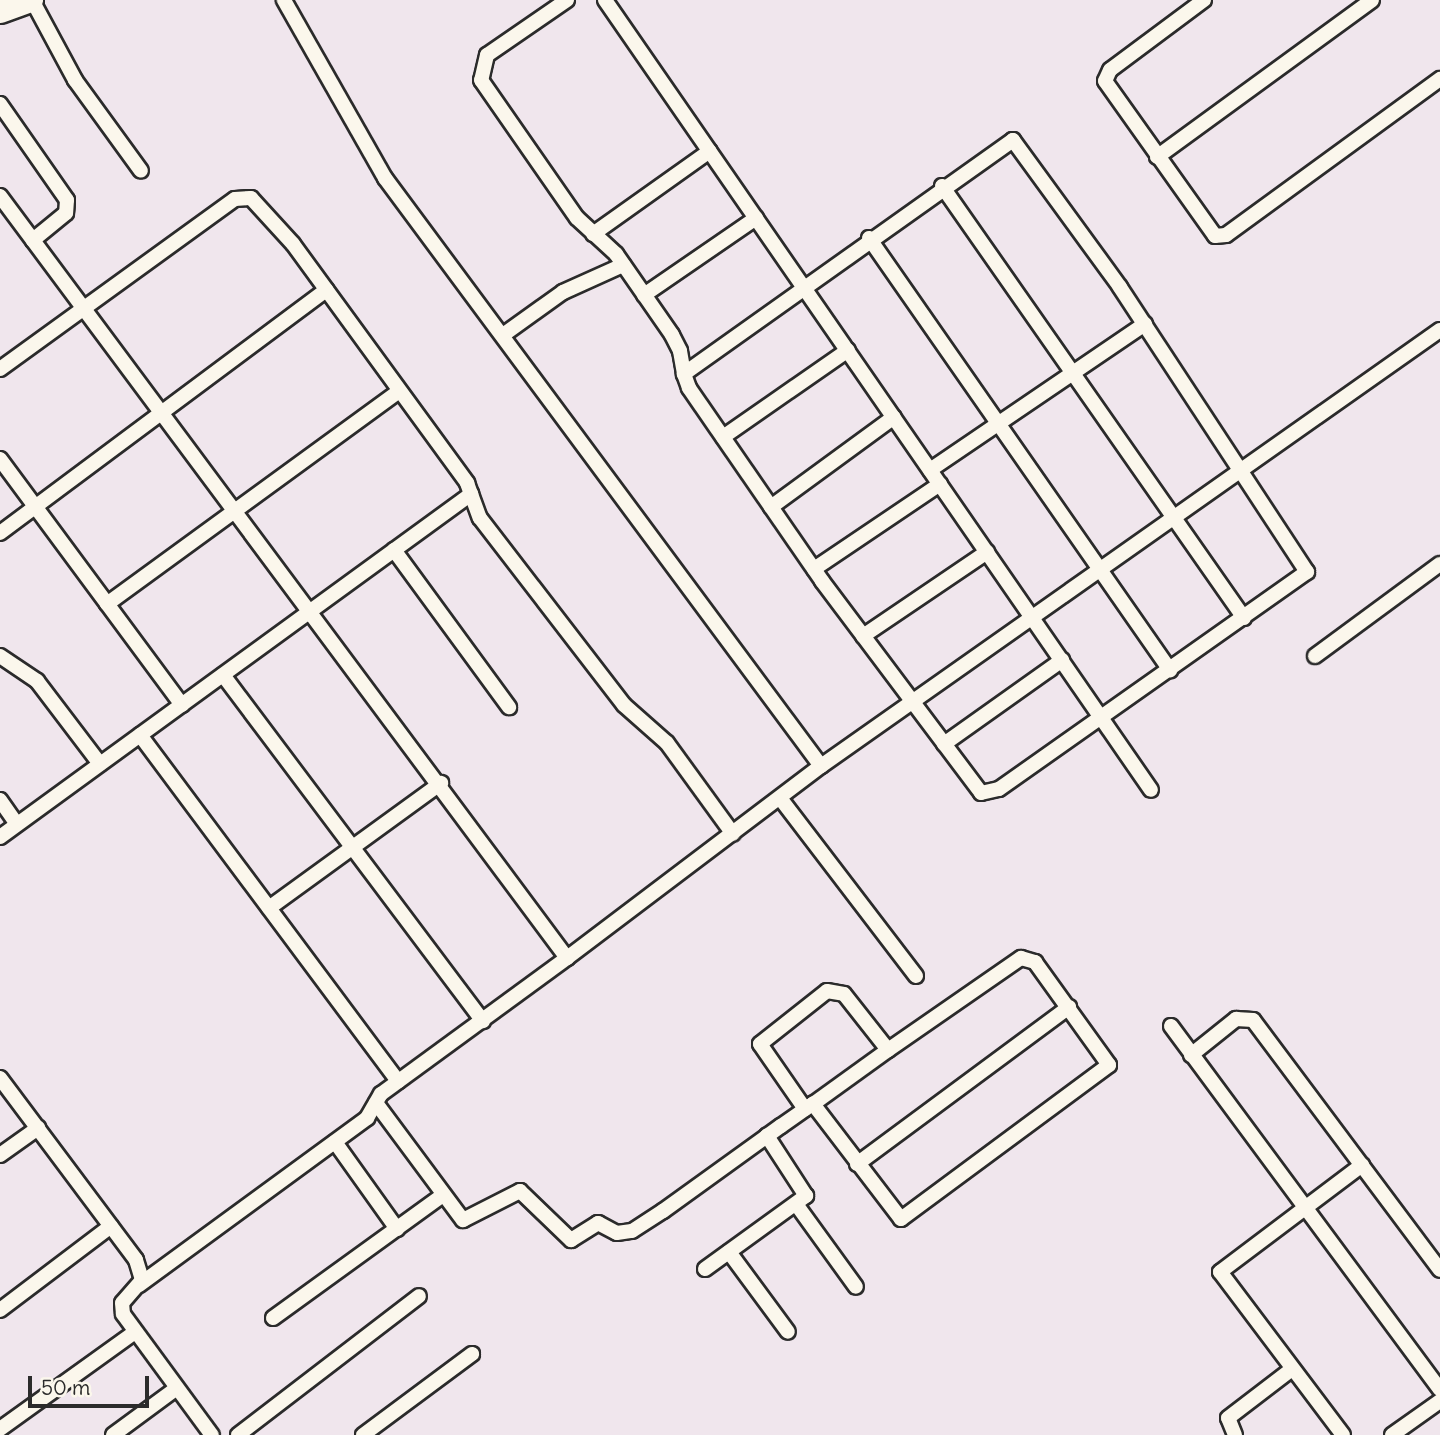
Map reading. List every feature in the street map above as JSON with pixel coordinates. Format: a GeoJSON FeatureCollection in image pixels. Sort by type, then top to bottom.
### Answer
{"type":"FeatureCollection","features":[{"type":"Feature","properties":{"kind":"main road"},"geometry":{"type":"LineString","coordinates":[[0,11],[32,0]]}},
{"type":"Feature","properties":{"kind":"street"},"geometry":{"type":"LineString","coordinates":[[32,0],[75,80],[141,171]]}},
{"type":"Feature","properties":{"kind":"street"},"geometry":{"type":"LineString","coordinates":[[284,0],[370,155],[821,766]]}},
{"type":"Feature","properties":{"kind":"street"},"geometry":{"type":"LineString","coordinates":[[567,0],[487,55],[479,73],[593,234],[623,265],[677,343],[684,374],[723,437],[814,569],[944,744],[985,794],[1170,670],[1307,572],[1145,324],[1017,142],[1003,142],[684,374]]}},
{"type":"Feature","properties":{"kind":"street"},"geometry":{"type":"LineString","coordinates":[[605,0],[1152,790]]}},
{"type":"Feature","properties":{"kind":"street"},"geometry":{"type":"LineString","coordinates":[[1204,0],[1106,75],[1157,157],[1206,228],[1221,236],[1440,79]]}},
{"type":"Feature","properties":{"kind":"street"},"geometry":{"type":"LineString","coordinates":[[1157,157],[1371,0]]}},
{"type":"Feature","properties":{"kind":"street"},"geometry":{"type":"LineString","coordinates":[[0,104],[67,200],[66,213],[33,240]]}},
{"type":"Feature","properties":{"kind":"street"},"geometry":{"type":"LineString","coordinates":[[593,234],[710,151]]}},
{"type":"Feature","properties":{"kind":"street"},"geometry":{"type":"LineString","coordinates":[[942,186],[1244,618]]}},
{"type":"Feature","properties":{"kind":"street"},"geometry":{"type":"LineString","coordinates":[[0,369],[245,195],[326,290],[471,494],[475,511],[624,705],[667,743],[733,834]]}},
{"type":"Feature","properties":{"kind":"street"},"geometry":{"type":"LineString","coordinates":[[0,196],[440,783],[567,958]]}},
{"type":"Feature","properties":{"kind":"street"},"geometry":{"type":"LineString","coordinates":[[644,295],[756,218]]}},
{"type":"Feature","properties":{"kind":"street"},"geometry":{"type":"LineString","coordinates":[[869,238],[1170,670]]}},
{"type":"Feature","properties":{"kind":"street"},"geometry":{"type":"LineString","coordinates":[[503,335],[563,292],[623,265]]}},
{"type":"Feature","properties":{"kind":"street"},"geometry":{"type":"LineString","coordinates":[[0,533],[326,290]]}},
{"type":"Feature","properties":{"kind":"street"},"geometry":{"type":"LineString","coordinates":[[930,470],[1145,324]]}},
{"type":"Feature","properties":{"kind":"street"},"geometry":{"type":"LineString","coordinates":[[212,1435],[135,1332],[121,1308],[139,1285],[367,1118],[376,1103],[398,1082],[910,699],[1440,330]]}},
{"type":"Feature","properties":{"kind":"street"},"geometry":{"type":"LineString","coordinates":[[723,437],[848,350]]}},
{"type":"Feature","properties":{"kind":"street"},"geometry":{"type":"LineString","coordinates":[[107,604],[399,391]]}},
{"type":"Feature","properties":{"kind":"street"},"geometry":{"type":"LineString","coordinates":[[771,507],[894,417]]}},
{"type":"Feature","properties":{"kind":"street"},"geometry":{"type":"LineString","coordinates":[[0,459],[182,705]]}},
{"type":"Feature","properties":{"kind":"street"},"geometry":{"type":"LineString","coordinates":[[814,569],[940,484]]}},
{"type":"Feature","properties":{"kind":"street"},"geometry":{"type":"LineString","coordinates":[[0,837],[471,494]]}},
{"type":"Feature","properties":{"kind":"street"},"geometry":{"type":"LineString","coordinates":[[394,550],[509,707]]}},
{"type":"Feature","properties":{"kind":"street"},"geometry":{"type":"LineString","coordinates":[[863,636],[987,552]]}},
{"type":"Feature","properties":{"kind":"street"},"geometry":{"type":"LineString","coordinates":[[1315,656],[1440,564]]}},
{"type":"Feature","properties":{"kind":"street"},"geometry":{"type":"LineString","coordinates":[[0,656],[37,681],[100,764]]}},
{"type":"Feature","properties":{"kind":"street"},"geometry":{"type":"LineString","coordinates":[[944,744],[1062,660]]}},
{"type":"Feature","properties":{"kind":"street"},"geometry":{"type":"LineString","coordinates":[[223,675],[483,1021]]}},
{"type":"Feature","properties":{"kind":"street"},"geometry":{"type":"LineString","coordinates":[[140,735],[398,1082]]}},
{"type":"Feature","properties":{"kind":"street"},"geometry":{"type":"LineString","coordinates":[[269,908],[440,783]]}},
{"type":"Feature","properties":{"kind":"street"},"geometry":{"type":"LineString","coordinates":[[780,798],[916,976]]}},
{"type":"Feature","properties":{"kind":"street"},"geometry":{"type":"LineString","coordinates":[[0,800],[17,824]]}},
{"type":"Feature","properties":{"kind":"street"},"geometry":{"type":"LineString","coordinates":[[376,1103],[443,1195],[468,1221],[520,1191],[566,1240],[598,1223],[626,1233],[767,1136],[809,1106],[888,1050],[1021,958],[1035,962],[1105,1054],[1103,1075],[905,1218],[895,1216],[857,1164],[809,1106],[760,1044],[827,991],[844,994],[888,1050]]}},
{"type":"Feature","properties":{"kind":"street"},"geometry":{"type":"LineString","coordinates":[[857,1164],[1069,1007]]}},
{"type":"Feature","properties":{"kind":"street"},"geometry":{"type":"LineString","coordinates":[[1191,1055],[1236,1019],[1253,1020],[1440,1269]]}},
{"type":"Feature","properties":{"kind":"street"},"geometry":{"type":"LineString","coordinates":[[1171,1026],[1440,1389]]}},
{"type":"Feature","properties":{"kind":"street"},"geometry":{"type":"LineString","coordinates":[[0,1078],[136,1260],[139,1285]]}},
{"type":"Feature","properties":{"kind":"street"},"geometry":{"type":"LineString","coordinates":[[0,1156],[38,1128]]}},
{"type":"Feature","properties":{"kind":"street"},"geometry":{"type":"LineString","coordinates":[[705,1269],[796,1204],[807,1189],[767,1136]]}},
{"type":"Feature","properties":{"kind":"street"},"geometry":{"type":"LineString","coordinates":[[335,1142],[397,1229]]}},
{"type":"Feature","properties":{"kind":"street"},"geometry":{"type":"LineString","coordinates":[[1343,1435],[1220,1272],[1304,1205],[1362,1165]]}},
{"type":"Feature","properties":{"kind":"street"},"geometry":{"type":"LineString","coordinates":[[274,1318],[443,1195]]}},
{"type":"Feature","properties":{"kind":"street"},"geometry":{"type":"LineString","coordinates":[[796,1204],[856,1287]]}},
{"type":"Feature","properties":{"kind":"street"},"geometry":{"type":"LineString","coordinates":[[0,1310],[111,1226]]}},
{"type":"Feature","properties":{"kind":"street"},"geometry":{"type":"LineString","coordinates":[[729,1252],[788,1332]]}},
{"type":"Feature","properties":{"kind":"street"},"geometry":{"type":"LineString","coordinates":[[237,1435],[419,1296]]}},
{"type":"Feature","properties":{"kind":"street"},"geometry":{"type":"LineString","coordinates":[[0,1429],[135,1332]]}},
{"type":"Feature","properties":{"kind":"street"},"geometry":{"type":"LineString","coordinates":[[362,1435],[472,1354]]}},
{"type":"Feature","properties":{"kind":"street"},"geometry":{"type":"LineString","coordinates":[[1235,1435],[1228,1418],[1292,1369]]}},
{"type":"Feature","properties":{"kind":"street"},"geometry":{"type":"LineString","coordinates":[[113,1435],[177,1388]]}},
{"type":"Feature","properties":{"kind":"street"},"geometry":{"type":"LineString","coordinates":[[1392,1435],[1440,1401]]}}]}
